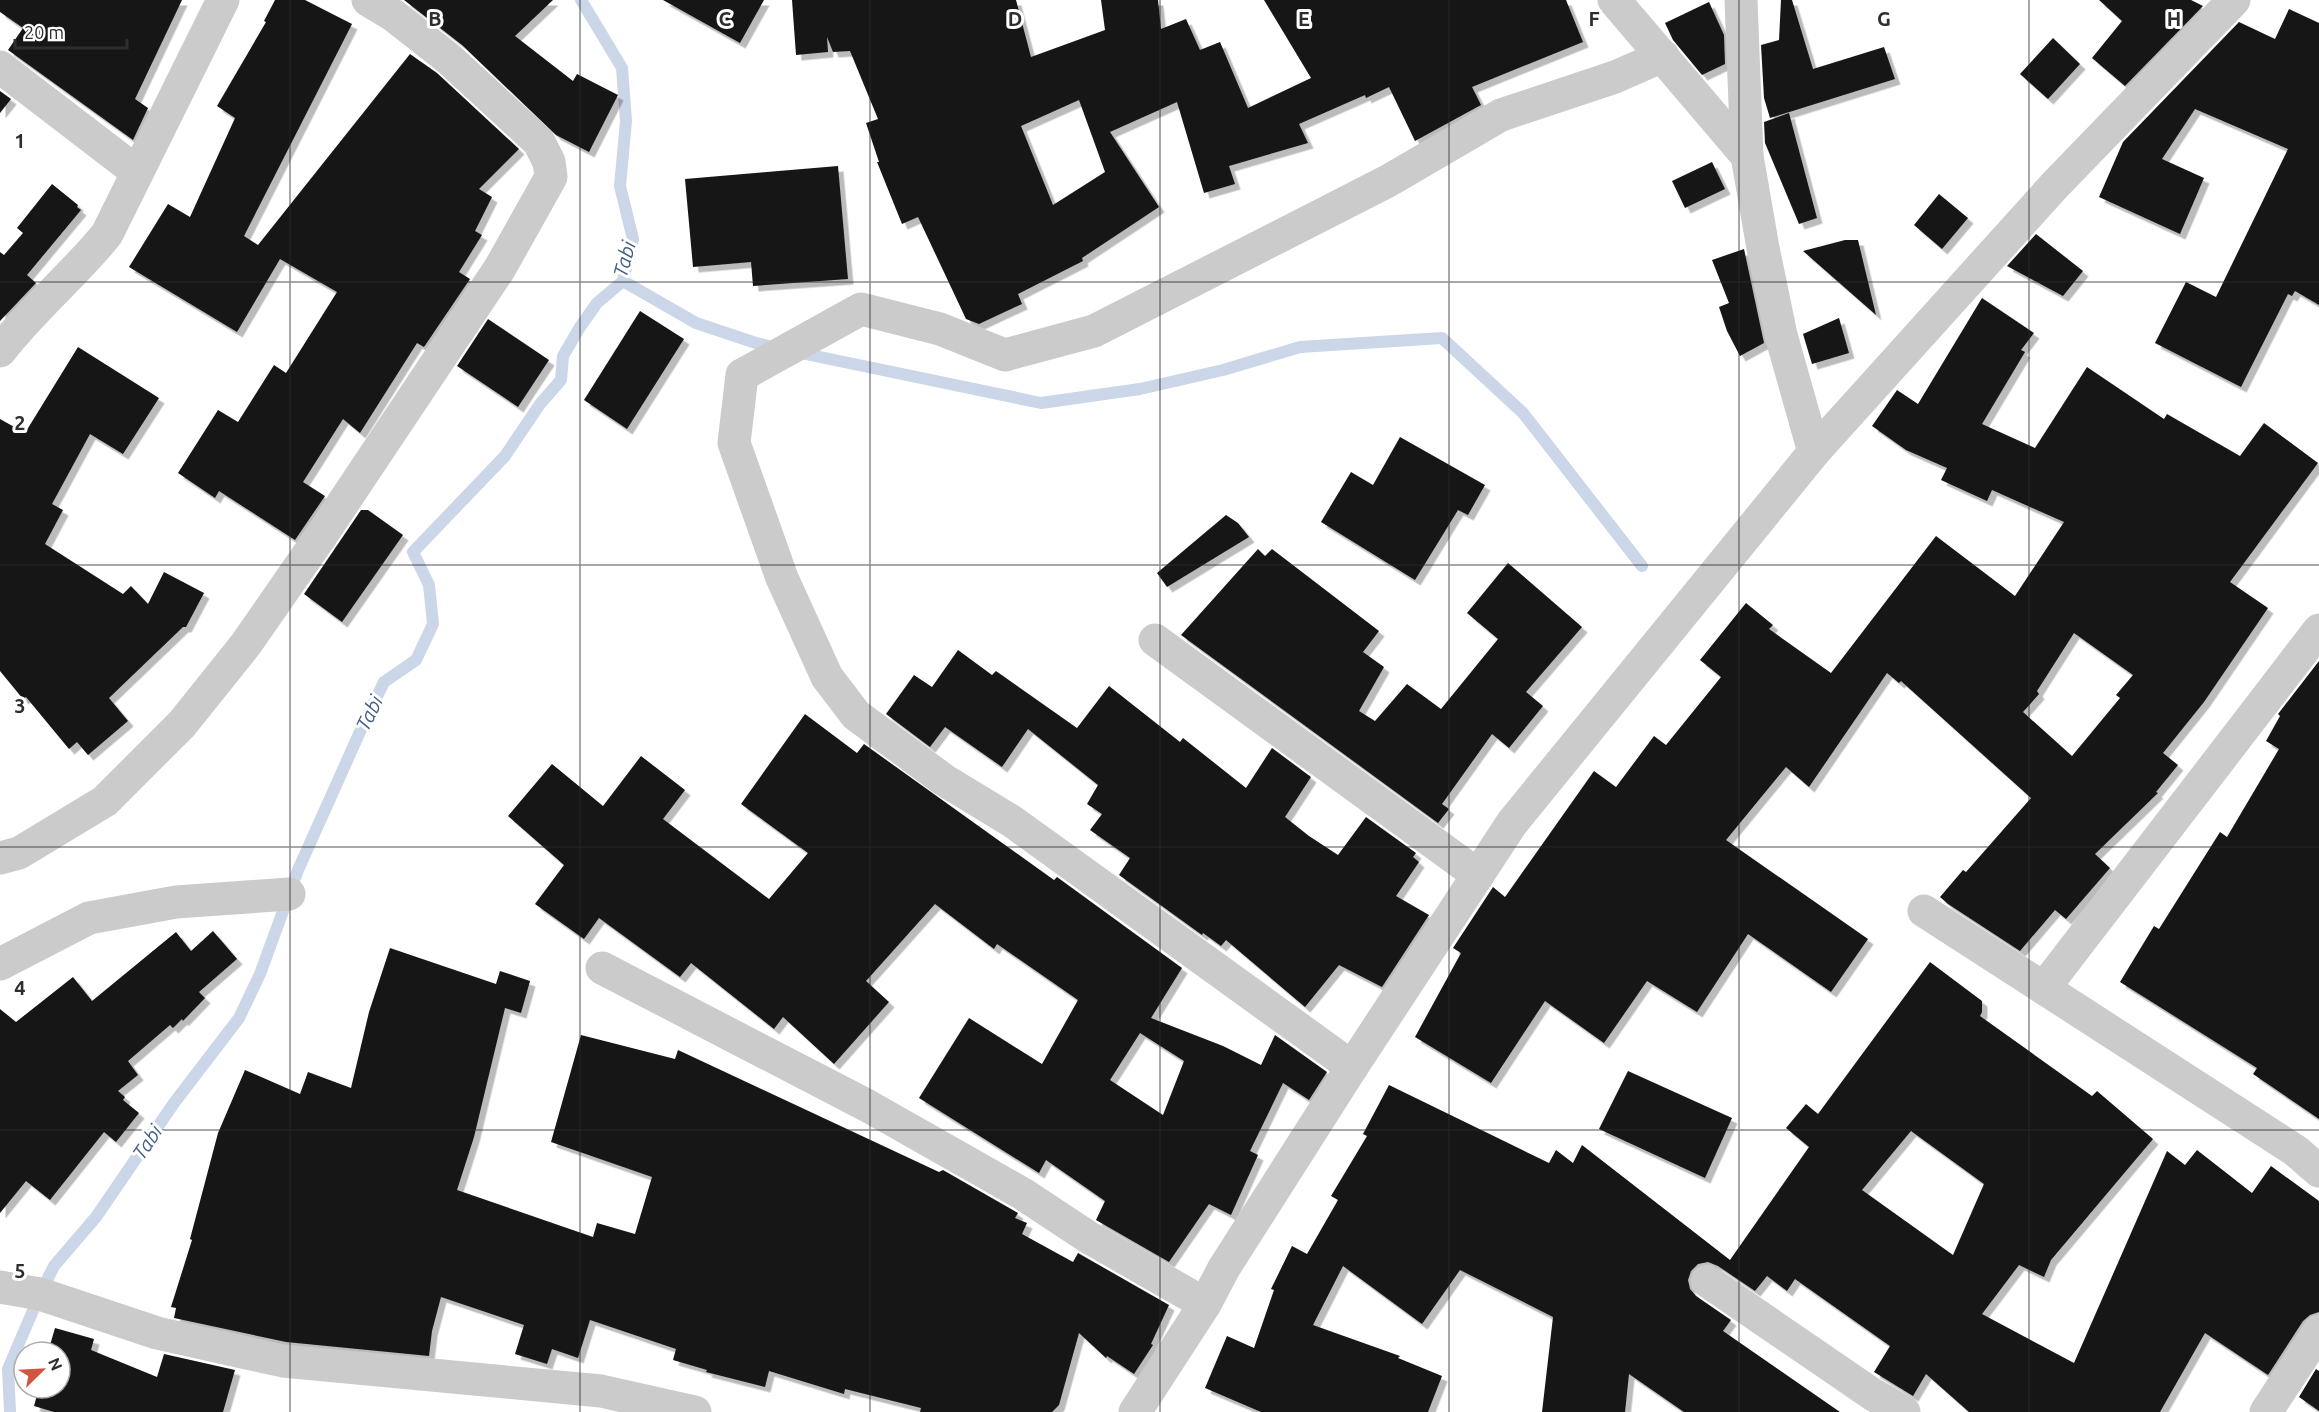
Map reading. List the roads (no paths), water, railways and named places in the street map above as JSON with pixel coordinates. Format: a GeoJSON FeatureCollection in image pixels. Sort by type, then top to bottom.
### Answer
{"type":"FeatureCollection","features":[{"type":"Feature","properties":{"kind":"street"},"geometry":{"type":"LineString","coordinates":[[0,351],[14,333],[92,253],[107,234],[223,0]]}},
{"type":"Feature","properties":{"kind":"street"},"geometry":{"type":"LineString","coordinates":[[0,858],[19,853],[105,801],[182,724],[246,644],[328,526],[501,267],[551,177],[549,162],[539,142],[450,59],[393,15],[368,0]]}},
{"type":"Feature","properties":{"kind":"street"},"geometry":{"type":"LineString","coordinates":[[1614,0],[1747,156]]}},
{"type":"Feature","properties":{"kind":"street"},"geometry":{"type":"LineString","coordinates":[[1741,0],[1747,156],[1781,334],[1814,452]]}},
{"type":"Feature","properties":{"kind":"street"},"geometry":{"type":"LineString","coordinates":[[1135,1412],[1352,1067],[1512,823],[1814,452],[2055,186],[2234,0]]}},
{"type":"Feature","properties":{"kind":"street"},"geometry":{"type":"LineString","coordinates":[[1352,1067],[1013,822],[944,780],[856,715],[827,676],[782,578],[734,443],[742,375],[861,309],[940,329],[1005,355],[1094,331],[1388,181],[1501,115],[1615,77],[1663,56]]}},
{"type":"Feature","properties":{"kind":"street"},"geometry":{"type":"LineString","coordinates":[[0,67],[137,172]]}},
{"type":"Feature","properties":{"kind":"street"},"geometry":{"type":"LineString","coordinates":[[2044,988],[2319,630]]}},
{"type":"Feature","properties":{"kind":"street"},"geometry":{"type":"LineString","coordinates":[[1155,640],[1478,875]]}},
{"type":"Feature","properties":{"kind":"street"},"geometry":{"type":"LineString","coordinates":[[0,964],[89,918],[176,902],[289,894]]}},
{"type":"Feature","properties":{"kind":"street"},"geometry":{"type":"LineString","coordinates":[[1924,911],[2296,1151],[2319,1171]]}},
{"type":"Feature","properties":{"kind":"street"},"geometry":{"type":"LineString","coordinates":[[602,968],[868,1106],[1023,1194],[1088,1237],[1205,1304]]}},
{"type":"Feature","properties":{"kind":"street"},"geometry":{"type":"LineString","coordinates":[[1707,1281],[1872,1394],[1904,1412]]}},
{"type":"Feature","properties":{"kind":"street"},"geometry":{"type":"LineString","coordinates":[[0,1287],[40,1294],[157,1333],[283,1361],[601,1391],[694,1412]]}},
{"type":"Feature","properties":{"kind":"street"},"geometry":{"type":"LineString","coordinates":[[2266,1412],[2319,1331]]}},
{"type":"Feature","properties":{"kind":"waterway","name":"Tabi"},"geometry":{"type":"LineString","coordinates":[[10,1412],[8,1369],[54,1266],[96,1217],[174,1103],[239,1018],[260,974],[298,870],[384,682],[416,660],[433,624],[429,585],[413,552],[505,456],[540,404],[561,380],[563,356],[580,327],[597,303],[623,281],[633,239],[620,186],[626,121],[622,68],[581,0]]}},
{"type":"Feature","properties":{"kind":"waterway"},"geometry":{"type":"LineString","coordinates":[[623,281],[696,323],[776,348]]}},
{"type":"Feature","properties":{"kind":"waterway"},"geometry":{"type":"LineString","coordinates":[[796,352],[1041,403],[1140,389],[1223,370],[1300,347],[1442,338],[1523,413],[1642,566]]}}]}
